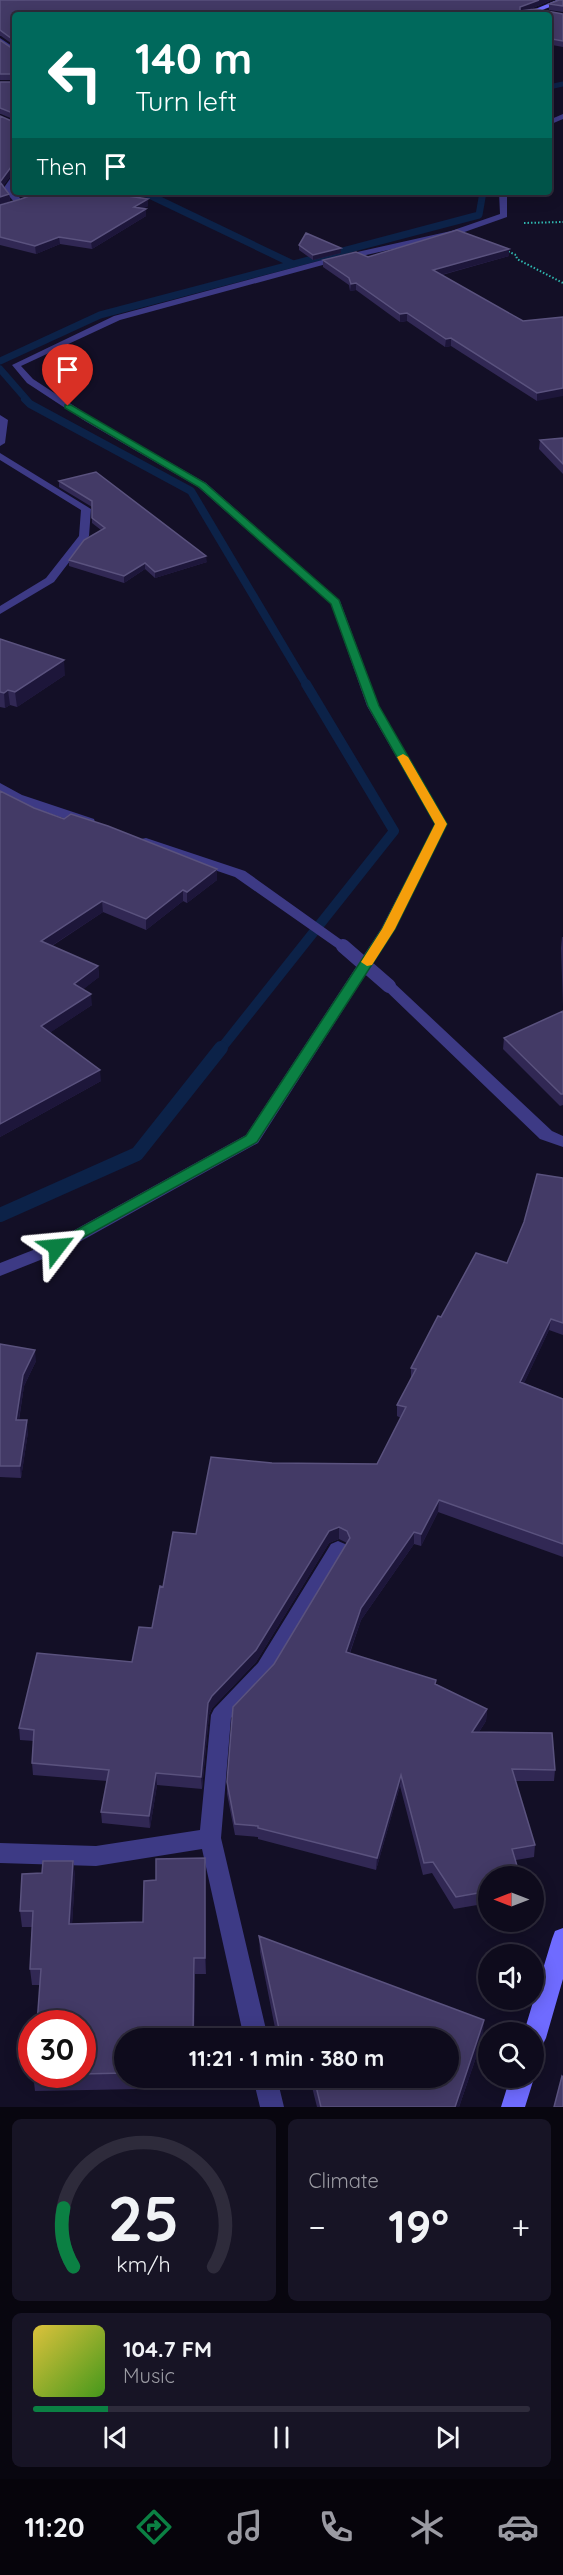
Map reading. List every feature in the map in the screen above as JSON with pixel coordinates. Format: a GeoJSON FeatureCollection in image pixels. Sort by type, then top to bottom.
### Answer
{"type":"FeatureCollection","features":[{"type":"Feature","properties":{"kind":"main road"},"geometry":{"type":"LineString","coordinates":[[534,11],[562,0]]}},
{"type":"Feature","properties":{"kind":"main road"},"geometry":{"type":"LineString","coordinates":[[10,205],[30,199]]}},
{"type":"Feature","properties":{"kind":"main road"},"geometry":{"type":"LineString","coordinates":[[539,2022],[562,1943]]}},
{"type":"Feature","properties":{"kind":"main road"},"geometry":{"type":"LineString","coordinates":[[513,2107],[519,2088]]}},
{"type":"Feature","properties":{"kind":"street"},"geometry":{"type":"LineString","coordinates":[[534,11],[541,12]]}},
{"type":"Feature","properties":{"kind":"street"},"geometry":{"type":"LineString","coordinates":[[12,182],[7,189],[12,194]]}},
{"type":"Feature","properties":{"kind":"street"},"geometry":{"type":"LineString","coordinates":[[13,195],[19,202]]}},
{"type":"Feature","properties":{"kind":"street"},"geometry":{"type":"LineString","coordinates":[[0,1270],[57,1247],[252,1139],[388,929],[441,824],[373,706],[336,603],[202,485],[88,419],[30,381],[16,365],[117,318],[329,261],[462,230],[504,215],[503,195]]}},
{"type":"Feature","properties":{"kind":"street"},"geometry":{"type":"LineString","coordinates":[[0,418],[3,420],[0,443]]}},
{"type":"Feature","properties":{"kind":"street"},"geometry":{"type":"LineString","coordinates":[[0,456],[86,509],[84,536],[50,580],[0,611]]}},
{"type":"Feature","properties":{"kind":"street"},"geometry":{"type":"LineString","coordinates":[[0,787],[17,798],[107,828]]}},
{"type":"Feature","properties":{"kind":"street"},"geometry":{"type":"LineString","coordinates":[[129,836],[240,874],[338,943],[389,986],[546,1135],[563,1142]]}},
{"type":"Feature","properties":{"kind":"street"},"geometry":{"type":"LineString","coordinates":[[254,2028],[210,1838],[221,1715],[265,1669],[338,1549]]}},
{"type":"Feature","properties":{"kind":"street"},"geometry":{"type":"LineString","coordinates":[[0,1853],[96,1856],[210,1838]]}},
{"type":"Feature","properties":{"kind":"street"},"geometry":{"type":"LineString","coordinates":[[267,2088],[272,2107]]}},
{"type":"Feature","properties":{"kind":"path"},"geometry":{"type":"LineString","coordinates":[[515,224],[563,222]]}},
{"type":"Feature","properties":{"kind":"path"},"geometry":{"type":"LineString","coordinates":[[462,230],[516,255],[517,259],[563,283]]}},
{"type":"Feature","properties":{"kind":"building"},"geometry":{"type":"Polygon","coordinates":[[[0,0],[539,0],[520,7],[520,11],[536,9],[563,14],[563,41],[552,39],[552,12],[12,12],[12,39],[0,30],[0,0]]]}},
{"type":"Feature","properties":{"kind":"building"},"geometry":{"type":"Polygon","coordinates":[[[563,0],[563,6],[549,4],[563,0]]]}},
{"type":"Feature","properties":{"kind":"building"},"geometry":{"type":"Polygon","coordinates":[[[0,40],[12,48],[12,74],[0,74],[0,40]]]}},
{"type":"Feature","properties":{"kind":"building"},"geometry":{"type":"Polygon","coordinates":[[[0,82],[12,82],[12,113],[0,108],[0,82]]]}},
{"type":"Feature","properties":{"kind":"building"},"geometry":{"type":"Polygon","coordinates":[[[0,116],[12,121],[12,167],[0,182],[0,116]]]}},
{"type":"Feature","properties":{"kind":"building"},"geometry":{"type":"Polygon","coordinates":[[[0,182],[9,194],[0,197],[0,182]]]}},
{"type":"Feature","properties":{"kind":"building"},"geometry":{"type":"Polygon","coordinates":[[[32,195],[121,195],[148,199],[134,207],[146,209],[91,242],[59,237],[35,246],[0,237],[0,205],[32,195]]]}},
{"type":"Feature","properties":{"kind":"building"},"geometry":{"type":"Polygon","coordinates":[[[457,230],[509,249],[433,270],[523,321],[563,317],[563,388],[537,393],[451,338],[446,339],[407,313],[400,314],[356,283],[351,284],[349,278],[323,260],[356,252],[368,257],[457,230]]]}},
{"type":"Feature","properties":{"kind":"building"},"geometry":{"type":"Polygon","coordinates":[[[306,233],[341,248],[313,255],[299,245],[306,233]]]}},
{"type":"Feature","properties":{"kind":"building"},"geometry":{"type":"Polygon","coordinates":[[[563,438],[563,464],[540,440],[563,438]]]}},
{"type":"Feature","properties":{"kind":"building"},"geometry":{"type":"Polygon","coordinates":[[[96,472],[206,556],[155,572],[145,563],[124,576],[69,560],[84,540],[105,528],[92,518],[92,501],[59,481],[96,472]]]}},
{"type":"Feature","properties":{"kind":"building"},"geometry":{"type":"Polygon","coordinates":[[[0,639],[64,660],[15,692],[8,690],[4,693],[0,692],[0,639]]]}},
{"type":"Feature","properties":{"kind":"building"},"geometry":{"type":"Polygon","coordinates":[[[0,791],[34,808],[64,819],[71,814],[108,826],[217,869],[187,892],[183,890],[146,919],[102,901],[41,941],[98,966],[74,984],[91,994],[41,1026],[100,1070],[0,1124],[0,791]]]}},
{"type":"Feature","properties":{"kind":"building"},"geometry":{"type":"Polygon","coordinates":[[[563,1011],[563,1094],[561,1094],[504,1038],[563,1011]]]}},
{"type":"Feature","properties":{"kind":"building"},"geometry":{"type":"Polygon","coordinates":[[[537,1174],[563,1178],[563,1323],[551,1319],[520,1382],[563,1399],[563,1544],[439,1500],[421,1534],[414,1532],[361,1608],[346,1652],[436,1680],[435,1684],[487,1709],[472,1732],[552,1733],[555,1770],[512,1769],[535,1845],[512,1849],[517,1866],[478,1866],[478,1893],[456,1897],[433,1862],[424,1863],[401,1775],[377,1858],[258,1828],[258,1826],[235,1824],[227,1782],[233,1707],[274,1664],[350,1538],[347,1531],[339,1527],[329,1531],[256,1650],[208,1703],[201,1777],[156,1773],[149,1816],[101,1812],[109,1770],[32,1763],[34,1730],[19,1728],[37,1653],[132,1662],[139,1627],[152,1628],[160,1586],[163,1587],[173,1532],[196,1534],[211,1457],[272,1463],[377,1464],[406,1407],[397,1405],[416,1369],[411,1368],[438,1316],[441,1317],[476,1253],[507,1263],[524,1222],[537,1174]]]}},
{"type":"Feature","properties":{"kind":"building"},"geometry":{"type":"Polygon","coordinates":[[[0,1344],[35,1350],[23,1375],[16,1420],[27,1420],[20,1466],[0,1466],[0,1344]]]}},
{"type":"Feature","properties":{"kind":"building"},"geometry":{"type":"Polygon","coordinates":[[[205,1858],[205,1958],[194,1958],[193,2028],[114,2028],[114,2073],[96,2074],[96,2010],[38,2010],[41,1969],[30,1969],[33,1911],[20,1911],[22,1874],[42,1873],[43,1861],[73,1861],[69,1924],[143,1922],[144,1881],[156,1880],[156,1859],[205,1858]]]}},
{"type":"Feature","properties":{"kind":"building"},"geometry":{"type":"Polygon","coordinates":[[[259,1936],[484,2020],[478,2022],[478,2038],[455,2107],[321,2107],[316,2088],[459,2088],[459,2028],[279,2028],[259,1936]]]}},
{"type":"Feature","properties":{"kind":"building"},"geometry":{"type":"Polygon","coordinates":[[[562,2076],[563,2107],[554,2107],[562,2076]]]}},
{"type":"Feature","properties":{"kind":"waterway"},"geometry":{"type":"LineString","coordinates":[[552,86],[563,84]]}},
{"type":"Feature","properties":{"kind":"waterway"},"geometry":{"type":"LineString","coordinates":[[149,195],[293,264]]}},
{"type":"Feature","properties":{"kind":"waterway"},"geometry":{"type":"LineString","coordinates":[[0,361],[100,315],[479,215],[482,195]]}},
{"type":"Feature","properties":{"kind":"waterway"},"geometry":{"type":"LineString","coordinates":[[0,369],[27,400]]}},
{"type":"Feature","properties":{"kind":"waterway"},"geometry":{"type":"LineString","coordinates":[[25,399],[30,404],[191,491],[307,686]]}},
{"type":"Feature","properties":{"kind":"waterway"},"geometry":{"type":"LineString","coordinates":[[220,1050],[394,831],[306,684]]}},
{"type":"Feature","properties":{"kind":"waterway"},"geometry":{"type":"LineString","coordinates":[[0,1215],[137,1154],[221,1048]]}},
{"type":"Feature","properties":{"kind":"slow traffic"},"geometry":{"type":"LineString","coordinates":[[367,962],[388,929],[441,824],[403,757]]}},
{"type":"Feature","properties":{"kind":"route"},"geometry":{"type":"LineString","coordinates":[[57,1247],[252,1139],[388,929],[441,824],[373,706],[336,603],[202,485],[68,406]]}}]}
